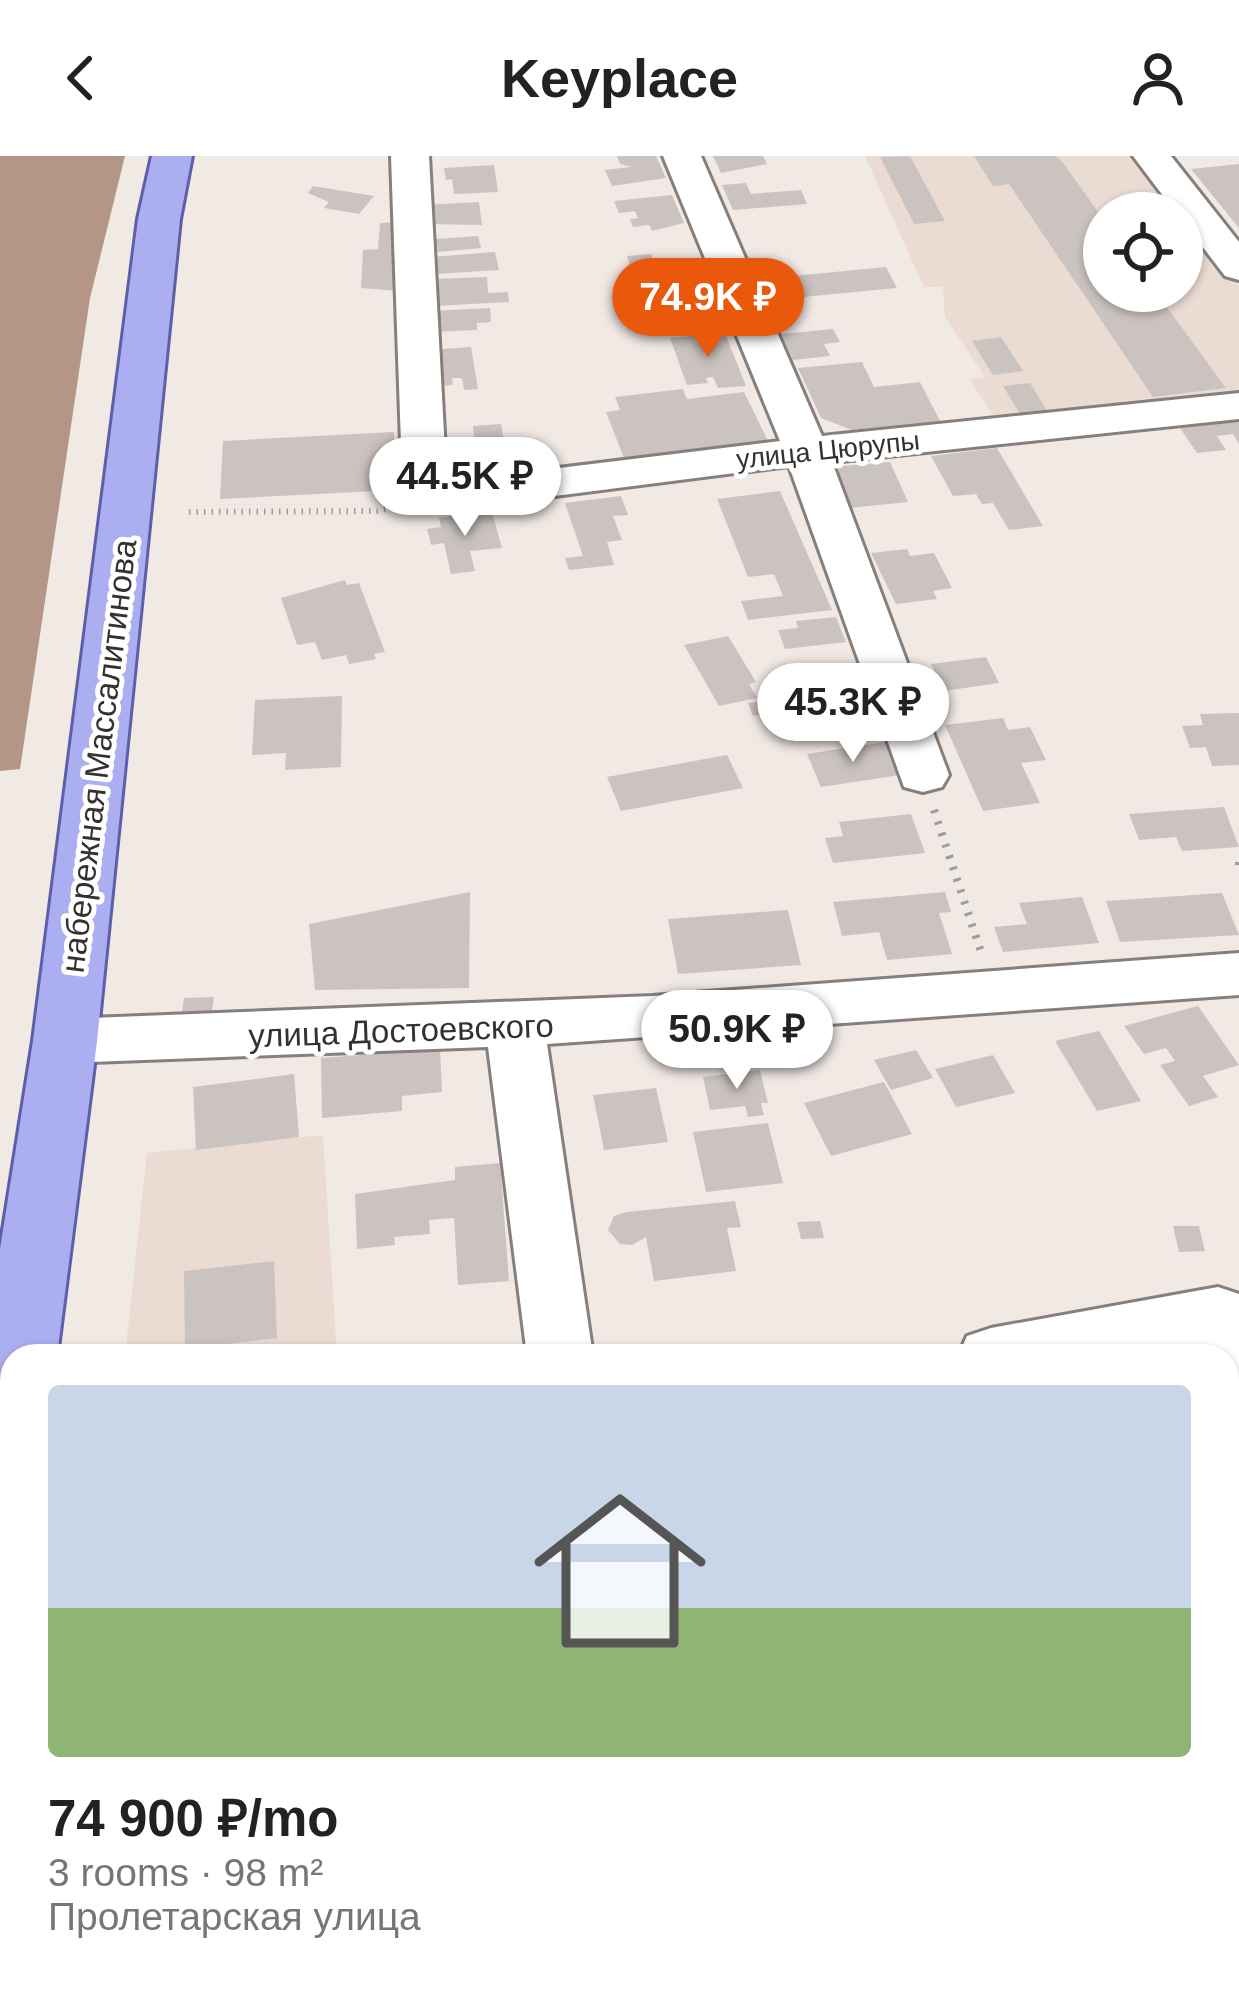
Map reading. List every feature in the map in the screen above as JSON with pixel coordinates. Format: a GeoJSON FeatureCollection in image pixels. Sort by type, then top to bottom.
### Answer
{"type":"FeatureCollection","features":[{"type":"Feature","properties":{"kind":"main road","name":"набережная Массалитинова"},"geometry":{"type":"LineString","coordinates":[[22,1344],[64,1041],[159,219],[172,156]]}},
{"type":"Feature","properties":{"kind":"street"},"geometry":{"type":"LineString","coordinates":[[410,156],[424,472],[436,487],[468,493]]}},
{"type":"Feature","properties":{"kind":"street"},"geometry":{"type":"LineString","coordinates":[[682,156],[806,451],[923,775]]}},
{"type":"Feature","properties":{"kind":"street"},"geometry":{"type":"LineString","coordinates":[[1151,156],[1239,268]]}},
{"type":"Feature","properties":{"kind":"street","name":"улица Цюрупы"},"geometry":{"type":"LineString","coordinates":[[468,493],[806,451],[1239,406]]}},
{"type":"Feature","properties":{"kind":"street","name":"улица Достоевского"},"geometry":{"type":"LineString","coordinates":[[64,1041],[515,1027],[996,996],[1239,974]]}},
{"type":"Feature","properties":{"kind":"street"},"geometry":{"type":"LineString","coordinates":[[515,1027],[558,1344]]}},
{"type":"Feature","properties":{"kind":"street"},"geometry":{"type":"LineString","coordinates":[[1056,1344],[1218,1314],[1233,1344]]}},
{"type":"Feature","properties":{"kind":"path"},"geometry":{"type":"LineString","coordinates":[[189,512],[377,511],[468,493]]}},
{"type":"Feature","properties":{"kind":"path"},"geometry":{"type":"LineString","coordinates":[[923,775],[996,996]]}},
{"type":"Feature","properties":{"kind":"shaded area"},"geometry":{"type":"Polygon","coordinates":[[[0,156],[125,156],[90,298],[20,769],[0,771],[0,156]]]}},
{"type":"Feature","properties":{"kind":"shaded area"},"geometry":{"type":"Polygon","coordinates":[[[865,156],[1136,156],[1164,192],[1083,192],[1083,312],[1203,312],[1203,241],[1239,286],[1239,391],[994,416],[970,380],[985,377],[945,317],[943,287],[924,287],[865,156]]]}},
{"type":"Feature","properties":{"kind":"shaded area"},"geometry":{"type":"Polygon","coordinates":[[[323,1135],[336,1344],[126,1344],[147,1153],[323,1135]]]}},
{"type":"Feature","properties":{"kind":"building"},"geometry":{"type":"Polygon","coordinates":[[[617,156],[656,156],[666,178],[612,186],[605,170],[631,167],[620,164],[617,156]]]}},
{"type":"Feature","properties":{"kind":"building"},"geometry":{"type":"Polygon","coordinates":[[[713,156],[763,156],[767,164],[721,173],[713,156]]]}},
{"type":"Feature","properties":{"kind":"building"},"geometry":{"type":"Polygon","coordinates":[[[910,156],[945,221],[914,224],[880,157],[910,156]]]}},
{"type":"Feature","properties":{"kind":"building"},"geometry":{"type":"Polygon","coordinates":[[[974,156],[1056,156],[1061,160],[1084,192],[1083,293],[1009,184],[993,186],[974,156]]]}},
{"type":"Feature","properties":{"kind":"building"},"geometry":{"type":"Polygon","coordinates":[[[1239,164],[1239,228],[1191,169],[1239,164]]]}},
{"type":"Feature","properties":{"kind":"building"},"geometry":{"type":"Polygon","coordinates":[[[494,165],[498,192],[454,194],[452,179],[446,180],[444,168],[494,165]]]}},
{"type":"Feature","properties":{"kind":"building"},"geometry":{"type":"Polygon","coordinates":[[[746,183],[751,194],[801,190],[807,204],[733,210],[722,185],[746,183]]]}},
{"type":"Feature","properties":{"kind":"building"},"geometry":{"type":"Polygon","coordinates":[[[313,186],[374,196],[359,214],[324,208],[329,202],[308,193],[313,186]]]}},
{"type":"Feature","properties":{"kind":"building"},"geometry":{"type":"Polygon","coordinates":[[[672,195],[684,223],[652,231],[649,225],[633,227],[630,219],[638,218],[635,211],[619,213],[614,201],[672,195]]]}},
{"type":"Feature","properties":{"kind":"building"},"geometry":{"type":"Polygon","coordinates":[[[479,202],[482,225],[426,224],[424,205],[479,202]]]}},
{"type":"Feature","properties":{"kind":"building"},"geometry":{"type":"Polygon","coordinates":[[[400,222],[398,291],[361,288],[363,250],[378,249],[380,223],[400,222]]]}},
{"type":"Feature","properties":{"kind":"building"},"geometry":{"type":"Polygon","coordinates":[[[478,236],[481,248],[438,252],[435,239],[478,236]]]}},
{"type":"Feature","properties":{"kind":"building"},"geometry":{"type":"Polygon","coordinates":[[[495,252],[499,270],[435,274],[432,257],[495,252]]]}},
{"type":"Feature","properties":{"kind":"building"},"geometry":{"type":"Polygon","coordinates":[[[651,254],[659,274],[699,270],[707,291],[633,298],[625,278],[634,277],[627,256],[651,254]]]}},
{"type":"Feature","properties":{"kind":"building"},"geometry":{"type":"Polygon","coordinates":[[[886,267],[897,288],[772,300],[762,279],[886,267]]]}},
{"type":"Feature","properties":{"kind":"building"},"geometry":{"type":"Polygon","coordinates":[[[487,277],[488,293],[508,292],[509,302],[434,306],[433,279],[487,277]]]}},
{"type":"Feature","properties":{"kind":"building"},"geometry":{"type":"Polygon","coordinates":[[[711,300],[723,326],[683,331],[675,310],[662,311],[659,306],[711,300]]]}},
{"type":"Feature","properties":{"kind":"building"},"geometry":{"type":"Polygon","coordinates":[[[490,308],[491,322],[477,323],[477,330],[432,332],[432,311],[490,308]]]}},
{"type":"Feature","properties":{"kind":"building"},"geometry":{"type":"Polygon","coordinates":[[[1096,312],[1170,312],[1226,388],[1153,397],[1096,312]]]}},
{"type":"Feature","properties":{"kind":"building"},"geometry":{"type":"Polygon","coordinates":[[[833,329],[840,342],[824,344],[830,356],[793,360],[781,334],[833,329]]]}},
{"type":"Feature","properties":{"kind":"building"},"geometry":{"type":"Polygon","coordinates":[[[725,333],[746,386],[718,388],[713,377],[706,378],[708,383],[687,385],[670,338],[725,333]]]}},
{"type":"Feature","properties":{"kind":"building"},"geometry":{"type":"Polygon","coordinates":[[[1001,337],[1023,371],[993,375],[972,341],[1001,337]]]}},
{"type":"Feature","properties":{"kind":"building"},"geometry":{"type":"Polygon","coordinates":[[[471,347],[478,389],[464,390],[462,378],[452,378],[453,385],[434,386],[429,350],[471,347]]]}},
{"type":"Feature","properties":{"kind":"building"},"geometry":{"type":"Polygon","coordinates":[[[862,362],[874,387],[920,382],[940,421],[852,430],[821,418],[798,368],[862,362]]]}},
{"type":"Feature","properties":{"kind":"building"},"geometry":{"type":"Polygon","coordinates":[[[1030,383],[1047,411],[1020,414],[1003,386],[1030,383]]]}},
{"type":"Feature","properties":{"kind":"building"},"geometry":{"type":"Polygon","coordinates":[[[683,389],[687,399],[744,392],[768,441],[624,458],[606,412],[620,410],[615,397],[683,389]]]}},
{"type":"Feature","properties":{"kind":"building"},"geometry":{"type":"Polygon","coordinates":[[[1239,421],[1239,444],[1233,434],[1217,436],[1226,450],[1197,453],[1180,428],[1239,421]]]}},
{"type":"Feature","properties":{"kind":"building"},"geometry":{"type":"Polygon","coordinates":[[[501,424],[509,473],[444,477],[440,451],[476,449],[473,426],[501,424]]]}},
{"type":"Feature","properties":{"kind":"building"},"geometry":{"type":"Polygon","coordinates":[[[394,432],[396,490],[220,499],[223,441],[394,432]]]}},
{"type":"Feature","properties":{"kind":"building"},"geometry":{"type":"Polygon","coordinates":[[[997,448],[1043,526],[1009,530],[993,503],[982,504],[976,494],[953,496],[931,456],[997,448]]]}},
{"type":"Feature","properties":{"kind":"building"},"geometry":{"type":"Polygon","coordinates":[[[890,462],[908,502],[849,508],[832,467],[890,462]]]}},
{"type":"Feature","properties":{"kind":"building"},"geometry":{"type":"Polygon","coordinates":[[[780,491],[832,610],[748,620],[741,601],[783,596],[774,574],[748,577],[717,499],[780,491]]]}},
{"type":"Feature","properties":{"kind":"building"},"geometry":{"type":"Polygon","coordinates":[[[621,496],[628,515],[613,516],[622,540],[607,542],[614,565],[569,570],[565,558],[583,556],[565,503],[621,496]]]}},
{"type":"Feature","properties":{"kind":"building"},"geometry":{"type":"Polygon","coordinates":[[[492,512],[502,548],[470,551],[475,571],[451,574],[444,543],[431,545],[427,529],[441,527],[439,518],[492,512]]]}},
{"type":"Feature","properties":{"kind":"building"},"geometry":{"type":"Polygon","coordinates":[[[907,549],[910,556],[934,553],[952,588],[933,591],[937,599],[896,604],[871,553],[907,549]]]}},
{"type":"Feature","properties":{"kind":"building"},"geometry":{"type":"Polygon","coordinates":[[[345,580],[347,585],[359,583],[385,652],[374,654],[376,659],[349,664],[346,655],[322,660],[315,642],[297,645],[281,598],[345,580]]]}},
{"type":"Feature","properties":{"kind":"building"},"geometry":{"type":"Polygon","coordinates":[[[836,617],[846,642],[785,649],[778,630],[798,628],[796,621],[836,617]]]}},
{"type":"Feature","properties":{"kind":"building"},"geometry":{"type":"Polygon","coordinates":[[[728,636],[756,682],[749,684],[757,698],[719,706],[684,645],[728,636]]]}},
{"type":"Feature","properties":{"kind":"building"},"geometry":{"type":"Polygon","coordinates":[[[986,657],[999,683],[944,691],[931,664],[986,657]]]}},
{"type":"Feature","properties":{"kind":"building"},"geometry":{"type":"Polygon","coordinates":[[[866,689],[877,714],[817,721],[812,709],[753,716],[748,703],[866,689]]]}},
{"type":"Feature","properties":{"kind":"building"},"geometry":{"type":"Polygon","coordinates":[[[342,696],[341,767],[285,770],[286,753],[252,755],[255,700],[342,696]]]}},
{"type":"Feature","properties":{"kind":"building"},"geometry":{"type":"Polygon","coordinates":[[[1239,713],[1239,765],[1212,766],[1206,747],[1190,748],[1182,726],[1203,725],[1200,714],[1239,713]]]}},
{"type":"Feature","properties":{"kind":"building"},"geometry":{"type":"Polygon","coordinates":[[[1003,718],[1008,730],[1030,727],[1046,760],[1021,763],[1040,803],[983,811],[945,725],[1003,718]]]}},
{"type":"Feature","properties":{"kind":"building"},"geometry":{"type":"Polygon","coordinates":[[[885,742],[900,775],[821,787],[807,754],[885,742]]]}},
{"type":"Feature","properties":{"kind":"building"},"geometry":{"type":"Polygon","coordinates":[[[727,755],[743,788],[621,811],[607,777],[727,755]]]}},
{"type":"Feature","properties":{"kind":"building"},"geometry":{"type":"Polygon","coordinates":[[[1224,807],[1239,847],[1182,851],[1176,837],[1139,840],[1129,814],[1224,807]]]}},
{"type":"Feature","properties":{"kind":"building"},"geometry":{"type":"Polygon","coordinates":[[[911,814],[925,853],[833,863],[825,838],[843,836],[839,822],[911,814]]]}},
{"type":"Feature","properties":{"kind":"building"},"geometry":{"type":"Polygon","coordinates":[[[470,892],[469,988],[315,990],[309,924],[470,892]]]}},
{"type":"Feature","properties":{"kind":"building"},"geometry":{"type":"Polygon","coordinates":[[[945,892],[951,912],[939,913],[952,954],[887,960],[879,932],[842,936],[833,902],[945,892]]]}},
{"type":"Feature","properties":{"kind":"building"},"geometry":{"type":"Polygon","coordinates":[[[1222,893],[1239,935],[1120,942],[1106,901],[1222,893]]]}},
{"type":"Feature","properties":{"kind":"building"},"geometry":{"type":"Polygon","coordinates":[[[1082,897],[1099,943],[1003,952],[994,927],[1027,924],[1019,903],[1082,897]]]}},
{"type":"Feature","properties":{"kind":"building"},"geometry":{"type":"Polygon","coordinates":[[[788,910],[801,965],[678,974],[668,919],[788,910]]]}},
{"type":"Feature","properties":{"kind":"building"},"geometry":{"type":"Polygon","coordinates":[[[214,997],[212,1011],[182,1012],[184,998],[214,997]]]}},
{"type":"Feature","properties":{"kind":"building"},"geometry":{"type":"Polygon","coordinates":[[[1198,1006],[1239,1065],[1203,1076],[1218,1097],[1189,1106],[1160,1065],[1175,1061],[1166,1048],[1144,1054],[1124,1026],[1198,1006]]]}},
{"type":"Feature","properties":{"kind":"building"},"geometry":{"type":"Polygon","coordinates":[[[1099,1031],[1141,1101],[1097,1111],[1055,1041],[1099,1031]]]}},
{"type":"Feature","properties":{"kind":"building"},"geometry":{"type":"Polygon","coordinates":[[[440,1049],[442,1092],[402,1096],[402,1111],[322,1118],[321,1058],[440,1049]]]}},
{"type":"Feature","properties":{"kind":"building"},"geometry":{"type":"Polygon","coordinates":[[[916,1050],[933,1078],[891,1090],[874,1060],[916,1050]]]}},
{"type":"Feature","properties":{"kind":"building"},"geometry":{"type":"Polygon","coordinates":[[[993,1055],[1015,1093],[956,1107],[935,1069],[993,1055]]]}},
{"type":"Feature","properties":{"kind":"building"},"geometry":{"type":"Polygon","coordinates":[[[760,1070],[768,1103],[761,1103],[764,1115],[748,1117],[745,1106],[710,1110],[703,1077],[760,1070]]]}},
{"type":"Feature","properties":{"kind":"building"},"geometry":{"type":"Polygon","coordinates":[[[294,1074],[299,1137],[196,1150],[193,1087],[294,1074]]]}},
{"type":"Feature","properties":{"kind":"building"},"geometry":{"type":"Polygon","coordinates":[[[884,1082],[912,1134],[831,1156],[804,1103],[884,1082]]]}},
{"type":"Feature","properties":{"kind":"building"},"geometry":{"type":"Polygon","coordinates":[[[656,1088],[668,1142],[604,1150],[593,1095],[656,1088]]]}},
{"type":"Feature","properties":{"kind":"building"},"geometry":{"type":"Polygon","coordinates":[[[768,1123],[783,1183],[706,1192],[693,1132],[768,1123]]]}},
{"type":"Feature","properties":{"kind":"building"},"geometry":{"type":"Polygon","coordinates":[[[500,1163],[509,1281],[458,1285],[454,1218],[429,1220],[430,1234],[394,1237],[395,1245],[357,1249],[355,1194],[455,1180],[455,1167],[500,1163]]]}},
{"type":"Feature","properties":{"kind":"building"},"geometry":{"type":"Polygon","coordinates":[[[735,1201],[741,1227],[727,1228],[736,1271],[654,1281],[646,1237],[632,1245],[620,1244],[608,1230],[614,1216],[627,1212],[735,1201]]]}},
{"type":"Feature","properties":{"kind":"building"},"geometry":{"type":"Polygon","coordinates":[[[820,1221],[824,1238],[801,1239],[797,1222],[820,1221]]]}},
{"type":"Feature","properties":{"kind":"building"},"geometry":{"type":"Polygon","coordinates":[[[1173,1226],[1199,1226],[1205,1251],[1179,1252],[1173,1226]]]}},
{"type":"Feature","properties":{"kind":"building"},"geometry":{"type":"Polygon","coordinates":[[[274,1261],[277,1338],[185,1344],[184,1271],[274,1261]]]}}]}
